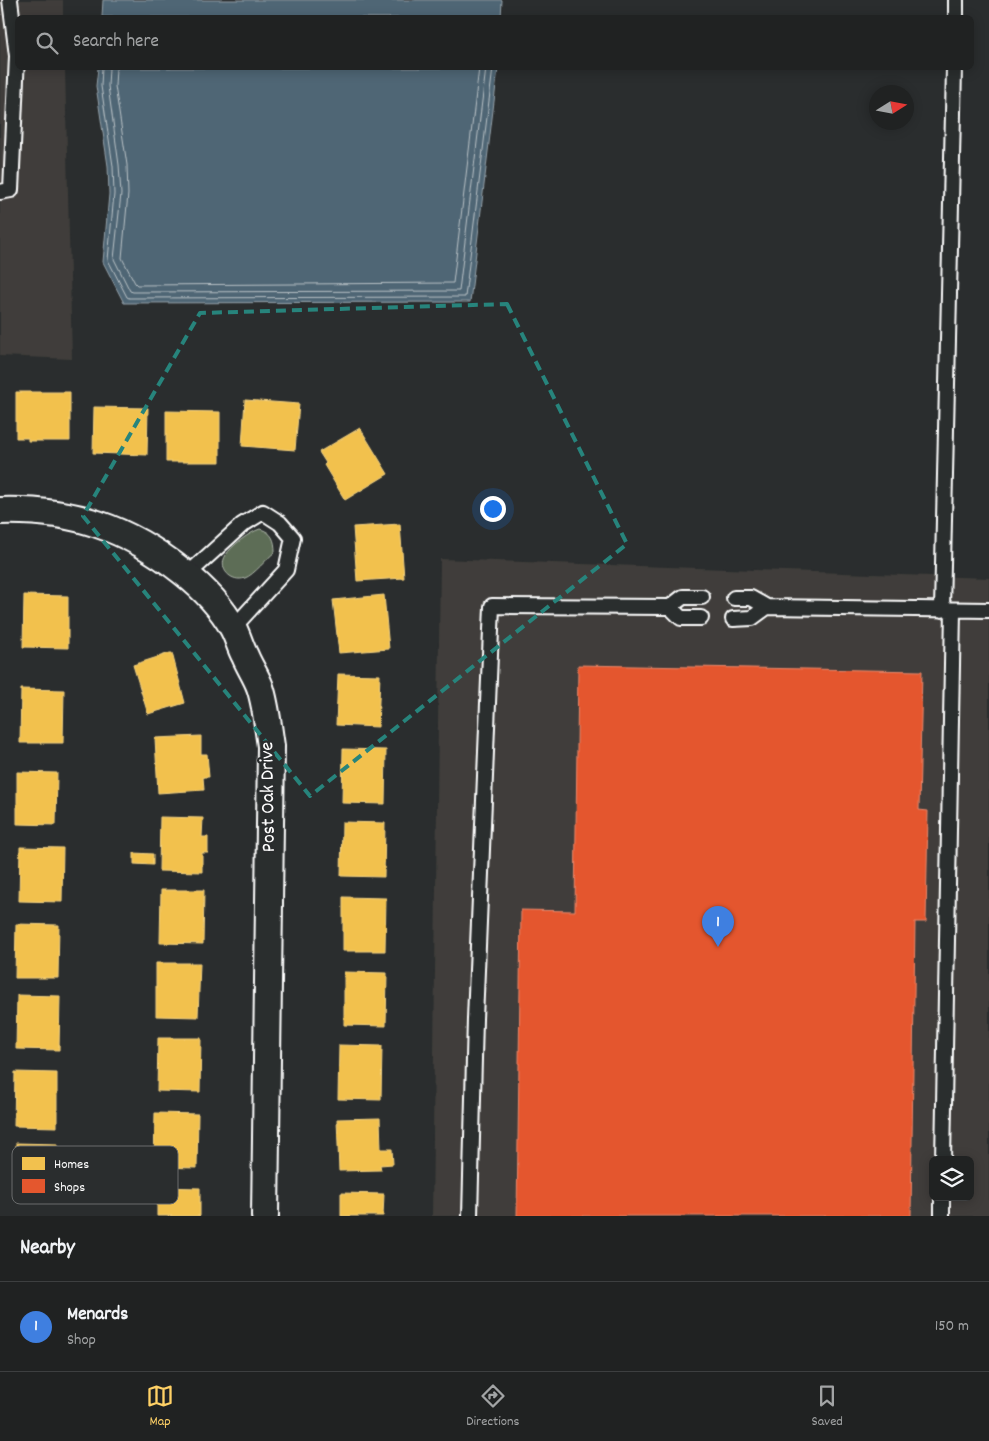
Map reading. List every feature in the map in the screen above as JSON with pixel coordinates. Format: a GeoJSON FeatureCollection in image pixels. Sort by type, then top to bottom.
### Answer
{"type":"FeatureCollection","features":[{"type":"Feature","properties":{"kind":"street","name":"Post Oak Drive"},"geometry":{"type":"LineString","coordinates":[[0,511],[42,512],[74,517],[100,524],[128,535],[150,548],[187,575],[216,603],[233,628],[260,687],[271,746],[265,1216]]}},
{"type":"Feature","properties":{"kind":"lane"},"geometry":{"type":"LineString","coordinates":[[10,0],[15,40]]}},
{"type":"Feature","properties":{"kind":"lane"},"geometry":{"type":"LineString","coordinates":[[956,0],[956,15]]}},
{"type":"Feature","properties":{"kind":"lane"},"geometry":{"type":"LineString","coordinates":[[0,192],[12,190],[16,70]]}},
{"type":"Feature","properties":{"kind":"lane"},"geometry":{"type":"LineString","coordinates":[[943,1156],[954,70]]}},
{"type":"Feature","properties":{"kind":"lane"},"geometry":{"type":"LineString","coordinates":[[187,575],[242,525],[263,512],[280,523],[293,538],[286,570],[233,628]]}},
{"type":"Feature","properties":{"kind":"lane"},"geometry":{"type":"LineString","coordinates":[[470,1216],[475,1019],[492,606],[670,607],[683,597],[702,597]]}},
{"type":"Feature","properties":{"kind":"lane"},"geometry":{"type":"LineString","coordinates":[[734,598],[751,598],[767,607],[989,610]]}},
{"type":"Feature","properties":{"kind":"lane"},"geometry":{"type":"LineString","coordinates":[[670,607],[681,618],[700,618]]}},
{"type":"Feature","properties":{"kind":"lane"},"geometry":{"type":"LineString","coordinates":[[733,619],[752,618],[767,607]]}},
{"type":"Feature","properties":{"kind":"lane"},"geometry":{"type":"LineString","coordinates":[[942,1201],[942,1216]]}},
{"type":"Feature","properties":{"kind":"highlighted area"},"geometry":{"type":"Polygon","coordinates":[[[507,304],[627,544],[310,796],[83,516],[200,313],[507,304]]]}},
{"type":"Feature","properties":{"kind":"shaded area"},"geometry":{"type":"Polygon","coordinates":[[[0,0],[63,0],[63,15],[15,15],[15,70],[65,70],[72,359],[0,356],[0,0]]]}},
{"type":"Feature","properties":{"kind":"shaded area"},"geometry":{"type":"Polygon","coordinates":[[[440,559],[989,578],[989,1216],[432,1216],[440,559]]]}},
{"type":"Feature","properties":{"kind":"green space"},"geometry":{"type":"Polygon","coordinates":[[[260,529],[272,537],[275,552],[249,576],[240,579],[231,577],[227,574],[223,565],[226,555],[241,540],[260,529]]]}},
{"type":"Feature","properties":{"kind":"water"},"geometry":{"type":"Polygon","coordinates":[[[103,0],[502,0],[501,15],[102,15],[103,0]]]}},
{"type":"Feature","properties":{"kind":"water"},"geometry":{"type":"Polygon","coordinates":[[[98,70],[498,70],[470,302],[124,303],[103,262],[109,194],[108,166],[96,86],[98,70]]]}},
{"type":"Feature","properties":{"kind":"building: Homes"},"geometry":{"type":"Polygon","coordinates":[[[16,392],[70,392],[70,441],[28,441],[28,438],[16,438],[16,392]]]}},
{"type":"Feature","properties":{"kind":"building: Homes"},"geometry":{"type":"Polygon","coordinates":[[[245,400],[299,404],[295,450],[242,446],[245,400]]]}},
{"type":"Feature","properties":{"kind":"building: Homes"},"geometry":{"type":"Polygon","coordinates":[[[94,407],[148,408],[147,455],[93,453],[94,407]]]}},
{"type":"Feature","properties":{"kind":"building: Homes"},"geometry":{"type":"Polygon","coordinates":[[[166,411],[220,412],[220,462],[166,462],[166,411]]]}},
{"type":"Feature","properties":{"kind":"building: Homes"},"geometry":{"type":"Polygon","coordinates":[[[360,428],[388,474],[345,500],[324,465],[326,463],[319,452],[360,428]]]}},
{"type":"Feature","properties":{"kind":"building: Homes"},"geometry":{"type":"Polygon","coordinates":[[[400,524],[404,578],[357,581],[353,527],[400,524]]]}},
{"type":"Feature","properties":{"kind":"building: Homes"},"geometry":{"type":"Polygon","coordinates":[[[24,595],[68,596],[68,648],[23,647],[24,595]]]}},
{"type":"Feature","properties":{"kind":"building: Homes"},"geometry":{"type":"Polygon","coordinates":[[[384,595],[389,649],[339,653],[333,600],[384,595]]]}},
{"type":"Feature","properties":{"kind":"building: Homes"},"geometry":{"type":"Polygon","coordinates":[[[172,653],[185,703],[148,714],[133,665],[172,653]]]}},
{"type":"Feature","properties":{"kind":"building: Homes"},"geometry":{"type":"Polygon","coordinates":[[[338,674],[380,675],[378,727],[336,725],[338,674]]]}},
{"type":"Feature","properties":{"kind":"building: Homes"},"geometry":{"type":"Polygon","coordinates":[[[21,689],[64,690],[63,743],[20,743],[21,689]]]}},
{"type":"Feature","properties":{"kind":"building: Homes"},"geometry":{"type":"Polygon","coordinates":[[[201,736],[201,754],[207,754],[209,777],[203,777],[204,790],[158,793],[155,738],[201,736]]]}},
{"type":"Feature","properties":{"kind":"building: Homes"},"geometry":{"type":"Polygon","coordinates":[[[343,749],[386,750],[385,804],[342,803],[343,749]]]}},
{"type":"Feature","properties":{"kind":"building: Homes"},"geometry":{"type":"Polygon","coordinates":[[[17,772],[57,773],[56,825],[17,824],[17,772]]]}},
{"type":"Feature","properties":{"kind":"building: Homes"},"geometry":{"type":"Polygon","coordinates":[[[160,817],[203,818],[202,837],[208,837],[208,853],[202,853],[202,872],[159,871],[160,817]]]}},
{"type":"Feature","properties":{"kind":"building: Homes"},"geometry":{"type":"Polygon","coordinates":[[[342,822],[385,823],[384,877],[341,876],[342,822]]]}},
{"type":"Feature","properties":{"kind":"building: Homes"},"geometry":{"type":"Polygon","coordinates":[[[20,847],[63,848],[62,902],[19,901],[20,847]]]}},
{"type":"Feature","properties":{"kind":"building: Homes"},"geometry":{"type":"Polygon","coordinates":[[[134,853],[153,854],[153,865],[134,864],[134,853]]]}},
{"type":"Feature","properties":{"kind":"building: Homes"},"geometry":{"type":"Polygon","coordinates":[[[161,890],[204,890],[203,944],[160,943],[161,890]]]}},
{"type":"Feature","properties":{"kind":"building: Homes"},"geometry":{"type":"Polygon","coordinates":[[[343,897],[386,898],[385,951],[343,951],[343,897]]]}},
{"type":"Feature","properties":{"kind":"building: Homes"},"geometry":{"type":"Polygon","coordinates":[[[16,924],[59,925],[58,978],[15,978],[16,924]]]}},
{"type":"Feature","properties":{"kind":"building: Homes"},"geometry":{"type":"Polygon","coordinates":[[[156,963],[200,963],[198,1017],[156,1016],[156,963]]]}},
{"type":"Feature","properties":{"kind":"building: Homes"},"geometry":{"type":"Polygon","coordinates":[[[344,972],[387,973],[386,1026],[344,1025],[344,972]]]}},
{"type":"Feature","properties":{"kind":"building: Homes"},"geometry":{"type":"Polygon","coordinates":[[[17,995],[60,996],[59,1050],[16,1049],[17,995]]]}},
{"type":"Feature","properties":{"kind":"building: Homes"},"geometry":{"type":"Polygon","coordinates":[[[158,1038],[201,1038],[200,1092],[157,1091],[158,1038]]]}},
{"type":"Feature","properties":{"kind":"building: Homes"},"geometry":{"type":"Polygon","coordinates":[[[339,1045],[382,1046],[381,1100],[338,1099],[339,1045]]]}},
{"type":"Feature","properties":{"kind":"building: Homes"},"geometry":{"type":"Polygon","coordinates":[[[15,1072],[57,1073],[57,1127],[14,1126],[15,1072]]]}},
{"type":"Feature","properties":{"kind":"building: Homes"},"geometry":{"type":"Polygon","coordinates":[[[155,1113],[198,1114],[197,1168],[178,1168],[178,1146],[154,1146],[155,1113]]]}},
{"type":"Feature","properties":{"kind":"building: Homes"},"geometry":{"type":"Polygon","coordinates":[[[380,1118],[381,1149],[392,1149],[393,1164],[380,1165],[381,1170],[339,1171],[337,1119],[380,1118]]]}},
{"type":"Feature","properties":{"kind":"building: Homes"},"geometry":{"type":"Polygon","coordinates":[[[16,1143],[58,1144],[58,1146],[16,1146],[16,1143]]]}},
{"type":"Feature","properties":{"kind":"building: Homes"},"geometry":{"type":"Polygon","coordinates":[[[178,1187],[200,1188],[200,1216],[157,1216],[157,1204],[178,1204],[178,1187]]]}},
{"type":"Feature","properties":{"kind":"building: Homes"},"geometry":{"type":"Polygon","coordinates":[[[341,1193],[384,1194],[383,1216],[341,1216],[341,1193]]]}},
{"type":"Feature","properties":{"kind":"building: Shops"},"geometry":{"type":"Polygon","coordinates":[[[578,665],[922,671],[919,810],[928,811],[926,922],[915,922],[911,1216],[517,1216],[521,910],[575,911],[578,665]]]}},
{"type":"Feature","properties":{"kind":"place","name":"Menards"},"geometry":{"type":"Point","coordinates":[718,947]}}]}
